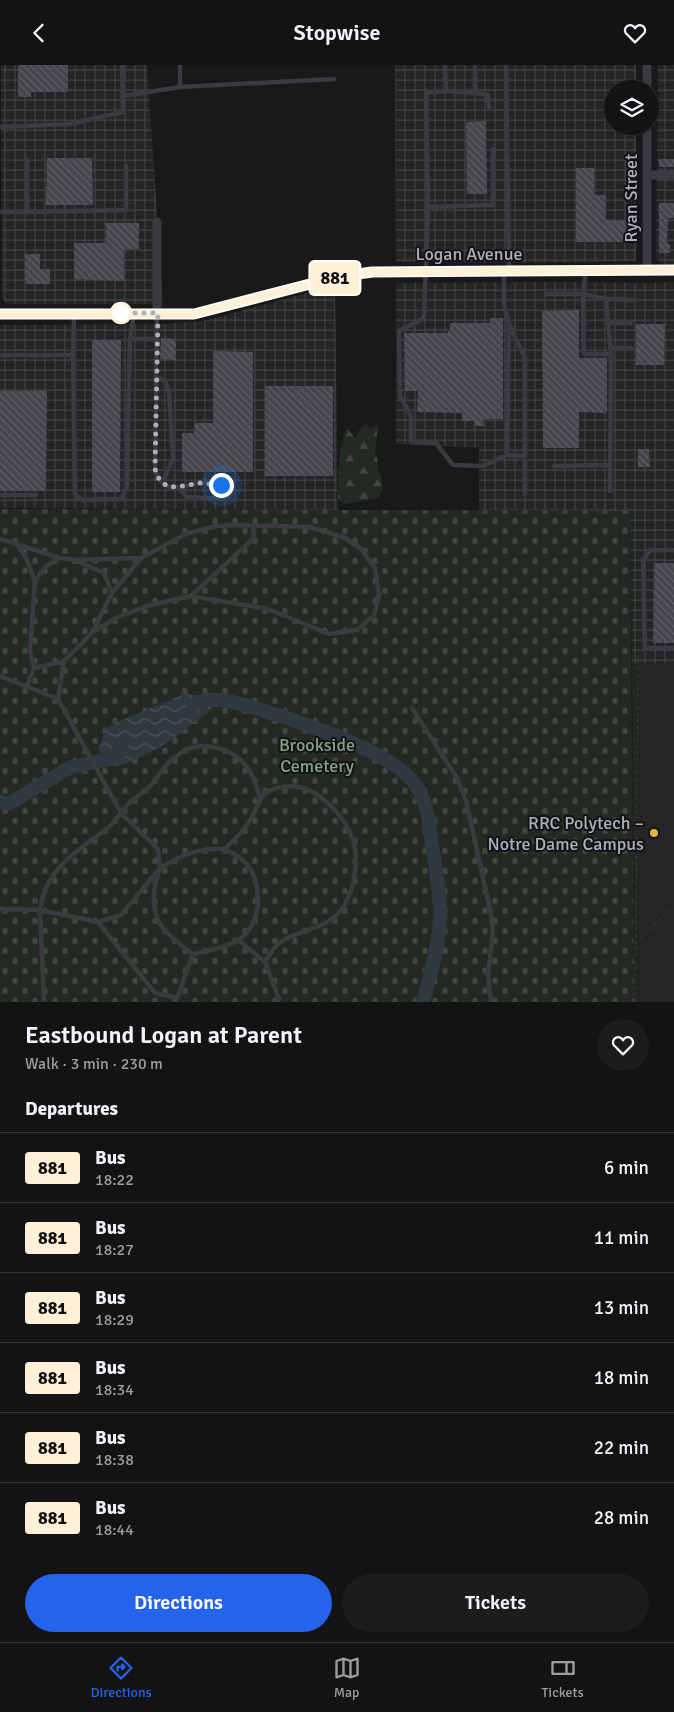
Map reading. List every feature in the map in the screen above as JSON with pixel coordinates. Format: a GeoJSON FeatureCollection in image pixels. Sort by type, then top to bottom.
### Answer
{"type":"FeatureCollection","features":[{"type":"Feature","properties":{"kind":"street"},"geometry":{"type":"LineString","coordinates":[[647,65],[647,80]]}},
{"type":"Feature","properties":{"kind":"street","name":"Ryan Street"},"geometry":{"type":"LineString","coordinates":[[647,135],[647,270]]}},
{"type":"Feature","properties":{"kind":"street"},"geometry":{"type":"LineString","coordinates":[[647,175],[674,175]]}},
{"type":"Feature","properties":{"kind":"street"},"geometry":{"type":"LineString","coordinates":[[158,221],[158,313]]}},
{"type":"Feature","properties":{"kind":"street","name":"Logan Avenue"},"geometry":{"type":"LineString","coordinates":[[0,314],[194,314],[357,273],[674,270]]}},
{"type":"Feature","properties":{"kind":"lane"},"geometry":{"type":"LineString","coordinates":[[0,127],[70,125],[124,112],[122,65]]}},
{"type":"Feature","properties":{"kind":"lane"},"geometry":{"type":"LineString","coordinates":[[180,65],[180,87]]}},
{"type":"Feature","properties":{"kind":"lane"},"geometry":{"type":"LineString","coordinates":[[445,65],[446,91]]}},
{"type":"Feature","properties":{"kind":"lane"},"geometry":{"type":"LineString","coordinates":[[475,65],[475,93]]}},
{"type":"Feature","properties":{"kind":"lane"},"geometry":{"type":"LineString","coordinates":[[506,65],[506,271],[504,303],[510,324],[525,358],[526,494]]}},
{"type":"Feature","properties":{"kind":"lane"},"geometry":{"type":"LineString","coordinates":[[123,96],[180,87],[334,79]]}},
{"type":"Feature","properties":{"kind":"lane"},"geometry":{"type":"LineString","coordinates":[[489,108],[488,95],[446,91],[426,93],[428,207],[424,318],[399,331],[400,396],[411,415],[411,442],[436,443],[453,465],[483,466],[507,455],[526,456]]}},
{"type":"Feature","properties":{"kind":"lane"},"geometry":{"type":"LineString","coordinates":[[428,207],[492,205],[493,149]]}},
{"type":"Feature","properties":{"kind":"lane"},"geometry":{"type":"LineString","coordinates":[[27,160],[27,212]]}},
{"type":"Feature","properties":{"kind":"lane"},"geometry":{"type":"LineString","coordinates":[[0,212],[126,210],[126,166]]}},
{"type":"Feature","properties":{"kind":"lane"},"geometry":{"type":"LineString","coordinates":[[586,270],[583,294],[584,354],[611,354]]}},
{"type":"Feature","properties":{"kind":"lane"},"geometry":{"type":"LineString","coordinates":[[546,294],[583,294],[606,299],[632,300]]}},
{"type":"Feature","properties":{"kind":"lane"},"geometry":{"type":"LineString","coordinates":[[606,299],[611,354],[610,491]]}},
{"type":"Feature","properties":{"kind":"lane"},"geometry":{"type":"LineString","coordinates":[[74,314],[75,494],[82,500],[121,499],[127,487],[130,339],[134,313]]}},
{"type":"Feature","properties":{"kind":"lane"},"geometry":{"type":"LineString","coordinates":[[158,313],[155,469],[162,483],[167,486],[177,487],[211,483],[228,488],[231,492],[230,496],[221,499],[187,497],[177,487]]}},
{"type":"Feature","properties":{"kind":"lane"},"geometry":{"type":"LineString","coordinates":[[607,323],[631,323]]}},
{"type":"Feature","properties":{"kind":"lane"},"geometry":{"type":"LineString","coordinates":[[507,455],[510,324]]}},
{"type":"Feature","properties":{"kind":"lane"},"geometry":{"type":"LineString","coordinates":[[130,339],[157,339]]}},
{"type":"Feature","properties":{"kind":"lane"},"geometry":{"type":"LineString","coordinates":[[610,348],[631,348]]}},
{"type":"Feature","properties":{"kind":"lane"},"geometry":{"type":"LineString","coordinates":[[0,355],[73,355]]}},
{"type":"Feature","properties":{"kind":"lane"},"geometry":{"type":"LineString","coordinates":[[156,377],[165,381],[169,391],[173,459],[162,483]]}},
{"type":"Feature","properties":{"kind":"lane"},"geometry":{"type":"LineString","coordinates":[[554,466],[610,465]]}},
{"type":"Feature","properties":{"kind":"lane"},"geometry":{"type":"LineString","coordinates":[[0,495],[36,495]]}},
{"type":"Feature","properties":{"kind":"lane"},"geometry":{"type":"LineString","coordinates":[[191,595],[254,538],[253,525]]}},
{"type":"Feature","properties":{"kind":"lane"},"geometry":{"type":"LineString","coordinates":[[34,668],[64,661],[93,632],[116,618],[148,606],[191,595],[268,609],[329,634],[357,630],[374,615],[379,595],[375,568],[360,548],[343,537],[310,527],[216,526],[186,534],[141,558],[112,593],[93,632]]}},
{"type":"Feature","properties":{"kind":"lane"},"geometry":{"type":"LineString","coordinates":[[0,539],[60,558],[75,560],[141,558]]}},
{"type":"Feature","properties":{"kind":"lane"},"geometry":{"type":"LineString","coordinates":[[16,543],[27,560],[35,581],[30,651],[34,668],[27,687]]}},
{"type":"Feature","properties":{"kind":"lane"},"geometry":{"type":"LineString","coordinates":[[674,550],[650,550],[643,561],[645,648],[674,648]]}},
{"type":"Feature","properties":{"kind":"lane"},"geometry":{"type":"LineString","coordinates":[[35,581],[45,567],[60,558]]}},
{"type":"Feature","properties":{"kind":"lane"},"geometry":{"type":"LineString","coordinates":[[75,560],[104,573],[112,593]]}},
{"type":"Feature","properties":{"kind":"lane"},"geometry":{"type":"LineString","coordinates":[[0,909],[40,910],[98,922],[121,915],[160,868],[198,849],[225,849],[249,866],[256,888],[256,915],[245,934],[238,940],[208,951],[193,954],[170,937],[159,924],[154,897],[160,868],[158,849],[121,813],[58,699],[64,661]]}},
{"type":"Feature","properties":{"kind":"lane"},"geometry":{"type":"LineString","coordinates":[[0,676],[58,699]]}},
{"type":"Feature","properties":{"kind":"lane"},"geometry":{"type":"LineString","coordinates":[[412,708],[457,778],[466,801],[490,909],[492,931],[488,974],[492,1002]]}},
{"type":"Feature","properties":{"kind":"lane"},"geometry":{"type":"LineString","coordinates":[[44,1002],[40,910],[44,889],[56,871],[76,851],[102,833],[130,802],[150,786],[178,754],[196,747],[218,748],[238,757],[250,771],[255,781],[260,799],[257,809],[247,825],[225,849]]}},
{"type":"Feature","properties":{"kind":"lane"},"geometry":{"type":"LineString","coordinates":[[260,799],[270,791],[283,787],[298,787],[310,791],[332,807],[344,821],[354,841],[355,858],[353,881],[344,906],[331,919],[318,927],[289,937],[279,943],[264,962]]}},
{"type":"Feature","properties":{"kind":"lane"},"geometry":{"type":"LineString","coordinates":[[98,922],[155,993],[178,1000],[193,954]]}},
{"type":"Feature","properties":{"kind":"lane"},"geometry":{"type":"LineString","coordinates":[[238,940],[264,962],[279,999],[278,1002]]}},
{"type":"Feature","properties":{"kind":"path"},"geometry":{"type":"LineString","coordinates":[[635,1002],[638,655]]}},
{"type":"Feature","properties":{"kind":"path"},"geometry":{"type":"LineString","coordinates":[[636,943],[664,915],[674,909]]}},
{"type":"Feature","properties":{"kind":"shaded area"},"geometry":{"type":"Polygon","coordinates":[[[1,65],[147,65],[163,304],[6,304],[2,297],[1,65]]]}},
{"type":"Feature","properties":{"kind":"shaded area"},"geometry":{"type":"Polygon","coordinates":[[[395,65],[636,65],[636,80],[604,80],[604,135],[636,135],[636,261],[563,263],[396,262],[395,65]]]}},
{"type":"Feature","properties":{"kind":"shaded area"},"geometry":{"type":"Polygon","coordinates":[[[658,65],[674,65],[674,264],[662,264],[656,258],[657,135],[659,135],[658,65]]]}},
{"type":"Feature","properties":{"kind":"shaded area"},"geometry":{"type":"Polygon","coordinates":[[[674,282],[674,663],[632,664],[630,511],[479,510],[479,448],[396,444],[396,283],[674,282]]]}},
{"type":"Feature","properties":{"kind":"shaded area"},"geometry":{"type":"Polygon","coordinates":[[[335,287],[338,510],[0,508],[0,325],[163,324],[203,321],[325,288],[335,287]]]}},
{"type":"Feature","properties":{"kind":"shaded area","name":"RRC Polytech – Notre Dame Campus"},"geometry":{"type":"Polygon","coordinates":[[[674,663],[674,1002],[634,1002],[632,664],[674,663]]]}},
{"type":"Feature","properties":{"kind":"green space"},"geometry":{"type":"Polygon","coordinates":[[[366,424],[371,429],[376,425],[378,426],[375,452],[378,461],[377,469],[382,478],[383,490],[380,492],[380,498],[344,504],[338,500],[340,450],[346,430],[348,429],[356,437],[360,429],[366,424]]]}},
{"type":"Feature","properties":{"kind":"green space","name":"Brookside Cemetery"},"geometry":{"type":"Polygon","coordinates":[[[0,509],[630,511],[634,1002],[0,1002],[0,509]]]}},
{"type":"Feature","properties":{"kind":"water"},"geometry":{"type":"Polygon","coordinates":[[[185,694],[206,696],[211,700],[211,709],[189,727],[153,751],[128,763],[114,767],[99,750],[105,729],[185,694]]]}},
{"type":"Feature","properties":{"kind":"building"},"geometry":{"type":"Polygon","coordinates":[[[18,65],[68,65],[68,92],[31,92],[31,97],[18,97],[18,65]]]}},
{"type":"Feature","properties":{"kind":"building"},"geometry":{"type":"Polygon","coordinates":[[[486,121],[487,194],[467,194],[466,122],[486,121]]]}},
{"type":"Feature","properties":{"kind":"building"},"geometry":{"type":"Polygon","coordinates":[[[47,158],[92,158],[93,205],[46,205],[47,158]]]}},
{"type":"Feature","properties":{"kind":"building"},"geometry":{"type":"Polygon","coordinates":[[[659,159],[674,159],[674,167],[659,167],[659,159]]]}},
{"type":"Feature","properties":{"kind":"building"},"geometry":{"type":"Polygon","coordinates":[[[576,168],[594,168],[594,195],[606,195],[606,220],[628,221],[627,242],[576,242],[576,168]]]}},
{"type":"Feature","properties":{"kind":"building"},"geometry":{"type":"Polygon","coordinates":[[[659,203],[674,203],[674,218],[668,218],[667,244],[670,244],[670,253],[659,253],[659,203]]]}},
{"type":"Feature","properties":{"kind":"building"},"geometry":{"type":"Polygon","coordinates":[[[106,223],[139,223],[139,249],[124,249],[124,281],[74,279],[74,243],[106,243],[106,223]]]}},
{"type":"Feature","properties":{"kind":"building"},"geometry":{"type":"Polygon","coordinates":[[[25,254],[40,254],[40,269],[50,269],[50,284],[25,284],[25,254]]]}},
{"type":"Feature","properties":{"kind":"building"},"geometry":{"type":"Polygon","coordinates":[[[579,310],[579,358],[607,358],[607,413],[579,412],[579,448],[543,448],[542,311],[579,310]]]}},
{"type":"Feature","properties":{"kind":"building"},"geometry":{"type":"Polygon","coordinates":[[[490,318],[503,318],[503,419],[483,419],[484,426],[474,426],[474,421],[462,421],[462,413],[417,412],[418,391],[405,391],[404,333],[448,333],[450,331],[450,323],[490,323],[490,318]]]}},
{"type":"Feature","properties":{"kind":"building"},"geometry":{"type":"Polygon","coordinates":[[[636,324],[665,324],[664,365],[636,365],[636,324]]]}},
{"type":"Feature","properties":{"kind":"building"},"geometry":{"type":"Polygon","coordinates":[[[161,338],[176,339],[176,360],[160,359],[161,338]]]}},
{"type":"Feature","properties":{"kind":"building"},"geometry":{"type":"Polygon","coordinates":[[[92,340],[121,340],[120,492],[92,492],[92,340]]]}},
{"type":"Feature","properties":{"kind":"building"},"geometry":{"type":"Polygon","coordinates":[[[213,351],[253,352],[253,472],[182,472],[182,433],[194,433],[195,423],[213,423],[213,351]]]}},
{"type":"Feature","properties":{"kind":"building"},"geometry":{"type":"Polygon","coordinates":[[[265,386],[333,386],[333,476],[265,476],[265,386]]]}},
{"type":"Feature","properties":{"kind":"building"},"geometry":{"type":"Polygon","coordinates":[[[0,391],[47,391],[46,491],[0,491],[0,391]]]}},
{"type":"Feature","properties":{"kind":"building"},"geometry":{"type":"Polygon","coordinates":[[[638,449],[649,449],[650,467],[638,467],[638,449]]]}},
{"type":"Feature","properties":{"kind":"building"},"geometry":{"type":"Polygon","coordinates":[[[654,563],[674,563],[674,643],[653,643],[654,563]]]}},
{"type":"Feature","properties":{"kind":"waterway"},"geometry":{"type":"LineString","coordinates":[[193,705],[202,701],[223,700],[312,726],[352,742],[389,762],[415,784],[423,799],[427,813],[440,903],[437,941],[423,1002]]}},
{"type":"Feature","properties":{"kind":"waterway"},"geometry":{"type":"LineString","coordinates":[[0,801],[8,804],[71,767],[107,760],[123,750]]}},
{"type":"Feature","properties":{"kind":"bus line","name":"881"},"geometry":{"type":"LineString","coordinates":[[0,314],[194,314],[337,277],[372,272],[674,270]]}},
{"type":"Feature","properties":{"kind":"place","name":"RRC Polytech – Notre Dame Campus"},"geometry":{"type":"Point","coordinates":[654,833]}},
{"type":"Feature","properties":{"kind":"route"},"geometry":{"type":"LineString","coordinates":[[121,313],[119,313],[158,313],[155,469],[159,479],[167,486],[177,487],[199,483],[221,485]]}}]}
